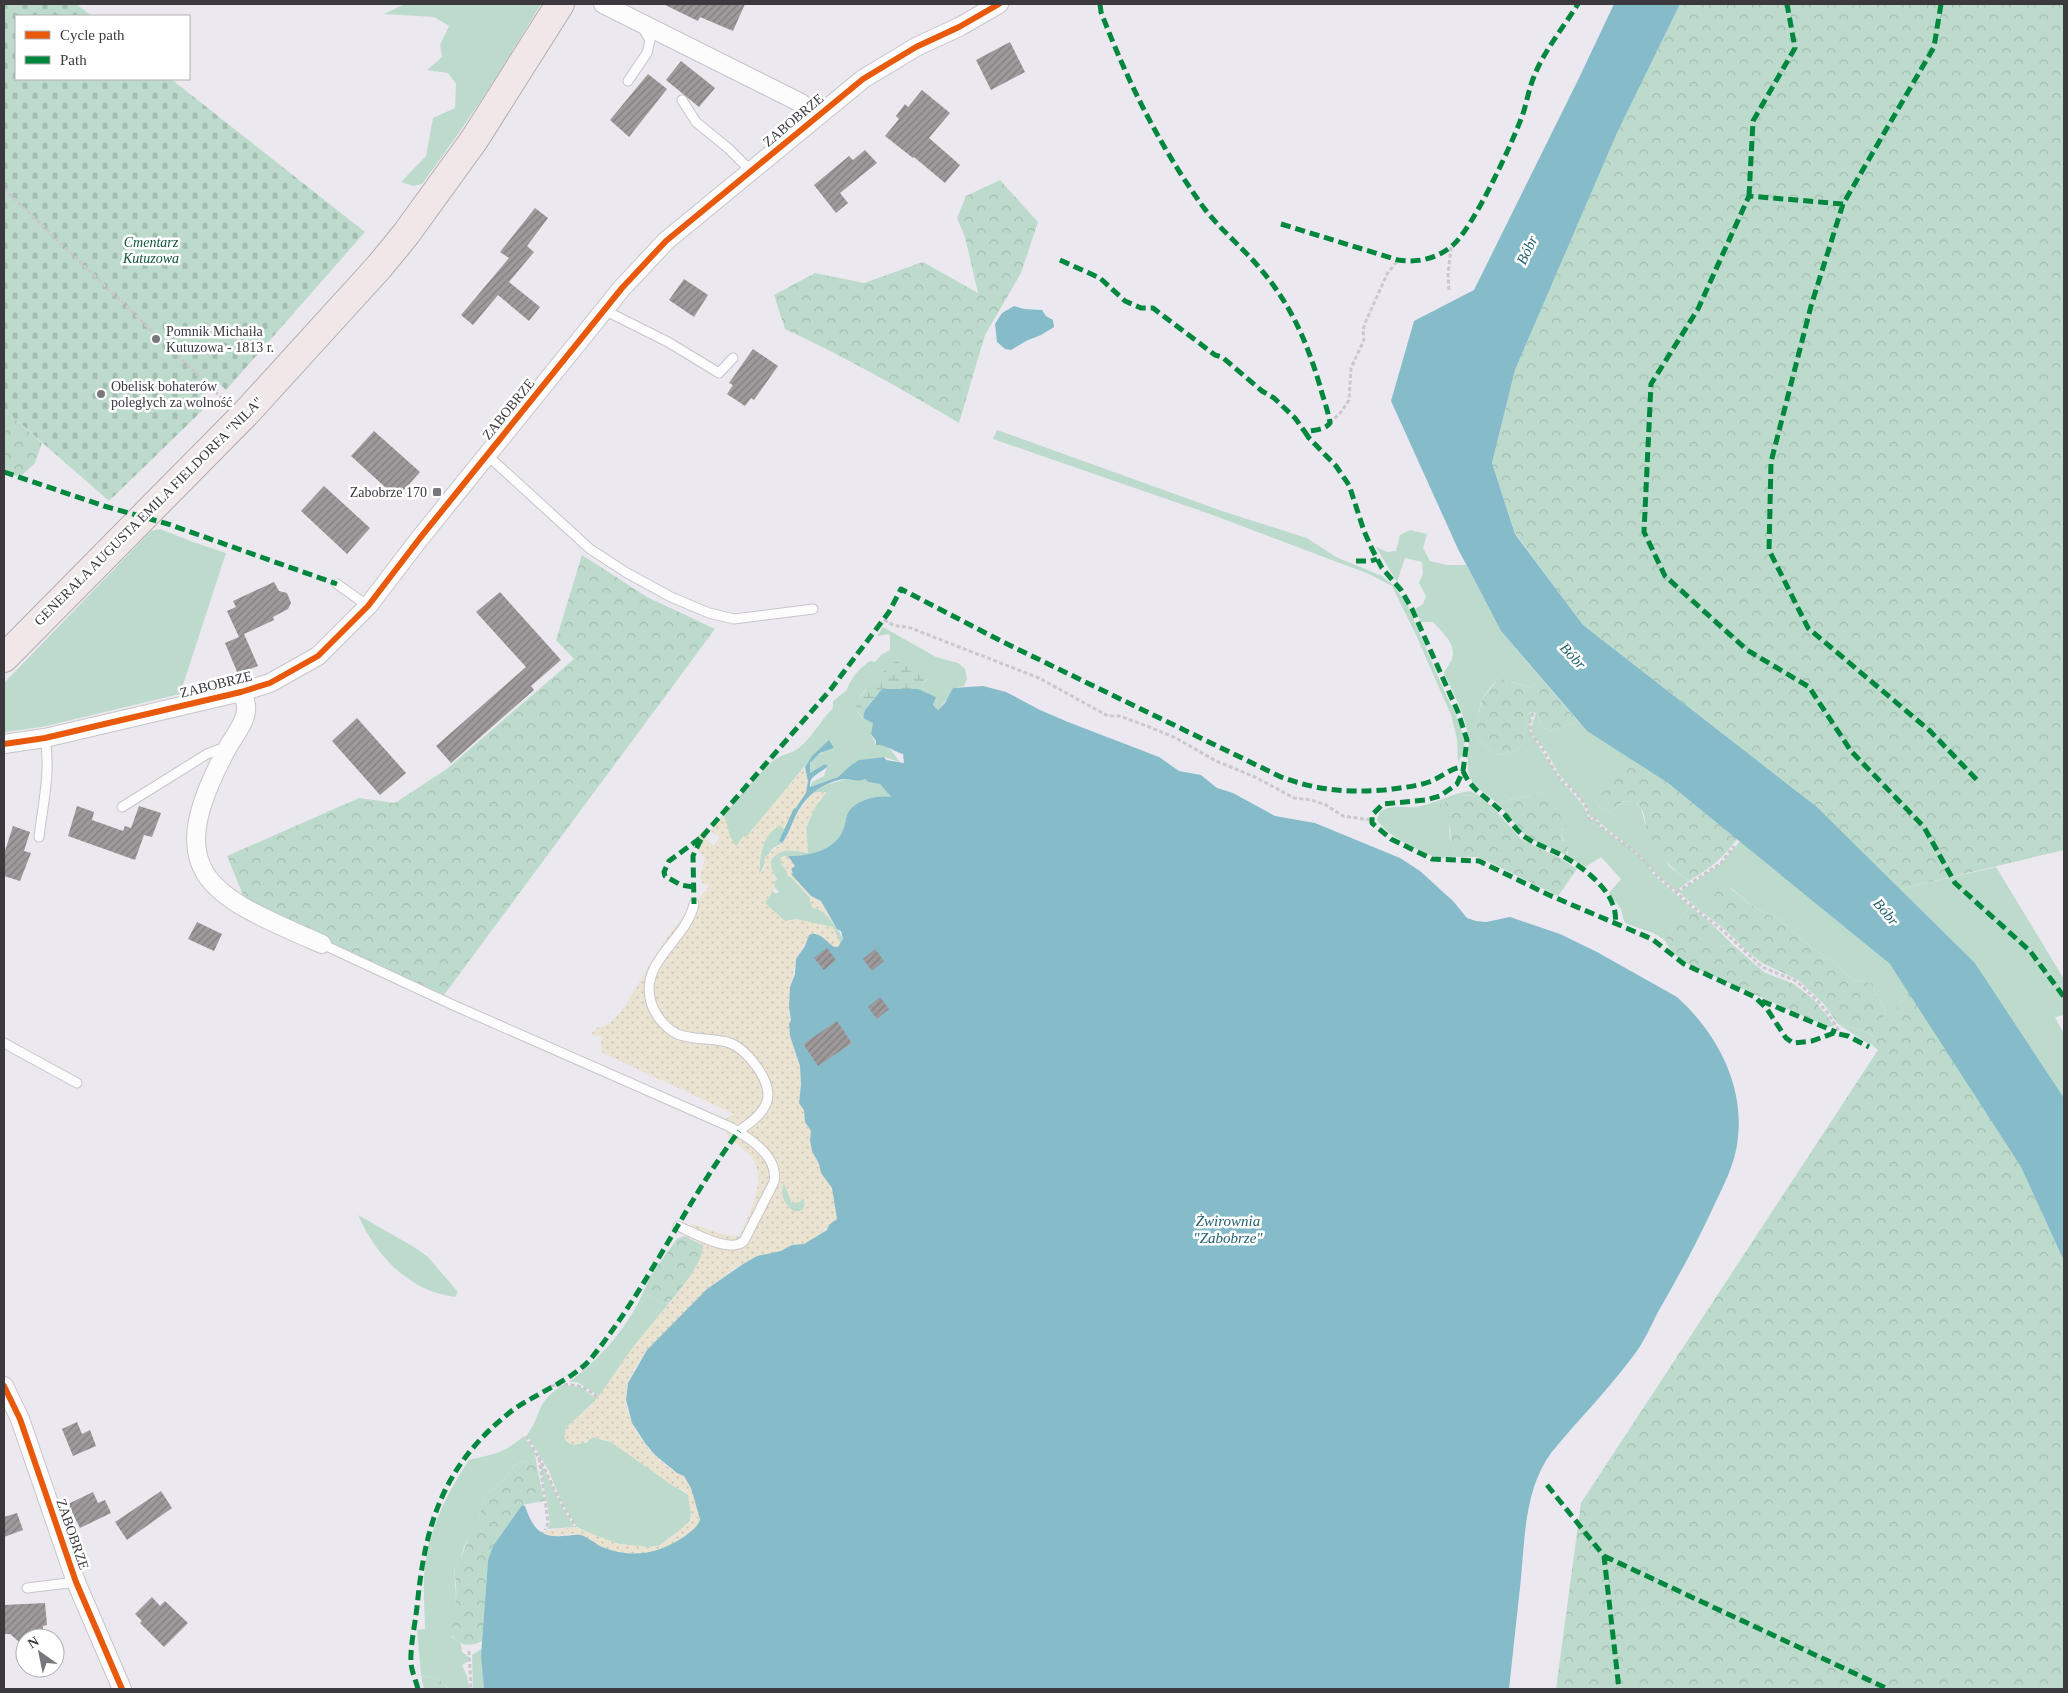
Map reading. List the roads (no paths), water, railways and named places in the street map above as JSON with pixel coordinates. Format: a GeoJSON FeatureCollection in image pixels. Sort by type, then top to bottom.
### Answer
{"type":"FeatureCollection","features":[{"type":"Feature","properties":{"kind":"main road","name":"GENERAŁA AUGUSTA EMILA FIELDORFA \"NILA\""},"geometry":{"type":"LineString","coordinates":[[4,658],[246,413],[379,266],[412,227],[474,140],[560,4]]}},
{"type":"Feature","properties":{"kind":"street"},"geometry":{"type":"LineString","coordinates":[[603,4],[801,103],[817,117]]}},
{"type":"Feature","properties":{"kind":"street","name":"ZABOBRZE"},"geometry":{"type":"LineString","coordinates":[[4,744],[45,738],[241,692],[270,683],[318,656],[368,606],[604,310],[641,266],[666,241],[863,79],[885,65],[999,4]]}},
{"type":"Feature","properties":{"kind":"street","name":"ZABOBRZE"},"geometry":{"type":"LineString","coordinates":[[241,692],[247,707],[243,722],[214,773],[198,817],[195,835],[196,852],[200,866],[208,880],[221,892],[257,914],[322,944]]}},
{"type":"Feature","properties":{"kind":"street","name":"ZABOBRZE"},"geometry":{"type":"LineString","coordinates":[[4,1386],[20,1419],[76,1582],[122,1689]]}},
{"type":"Feature","properties":{"kind":"lane"},"geometry":{"type":"LineString","coordinates":[[628,81],[648,53],[650,40],[639,23]]}},
{"type":"Feature","properties":{"kind":"lane"},"geometry":{"type":"LineString","coordinates":[[682,100],[696,122],[729,149],[750,171]]}},
{"type":"Feature","properties":{"kind":"lane"},"geometry":{"type":"LineString","coordinates":[[604,310],[668,342],[719,373],[733,358]]}},
{"type":"Feature","properties":{"kind":"lane"},"geometry":{"type":"LineString","coordinates":[[487,455],[590,549],[627,573],[671,597],[709,613],[734,619],[813,609]]}},
{"type":"Feature","properties":{"kind":"lane"},"geometry":{"type":"LineString","coordinates":[[337,584],[368,606]]}},
{"type":"Feature","properties":{"kind":"lane"},"geometry":{"type":"LineString","coordinates":[[39,837],[47,776],[45,738]]}},
{"type":"Feature","properties":{"kind":"lane"},"geometry":{"type":"LineString","coordinates":[[122,807],[207,754],[228,746]]}},
{"type":"Feature","properties":{"kind":"lane"},"geometry":{"type":"LineString","coordinates":[[694,904],[687,922],[652,973],[650,997],[657,1015],[670,1029],[688,1037],[715,1039],[739,1047],[759,1069],[767,1092],[766,1104],[755,1118],[739,1132]]}},
{"type":"Feature","properties":{"kind":"lane"},"geometry":{"type":"LineString","coordinates":[[322,944],[453,1005],[739,1132],[764,1152],[773,1165],[775,1172],[774,1182],[744,1241],[740,1245],[724,1245],[678,1226]]}},
{"type":"Feature","properties":{"kind":"lane"},"geometry":{"type":"LineString","coordinates":[[4,1043],[77,1083]]}},
{"type":"Feature","properties":{"kind":"lane"},"geometry":{"type":"LineString","coordinates":[[27,1588],[76,1582]]}},
{"type":"Feature","properties":{"kind":"water","name":"Bóbr"},"geometry":{"type":"Polygon","coordinates":[[[1614,4],[1680,4],[1617,133],[1515,370],[1492,463],[1515,534],[1583,625],[1817,807],[1975,963],[2064,1098],[2064,1261],[2021,1167],[1890,964],[1668,783],[1587,731],[1501,631],[1458,549],[1391,401],[1414,321],[1474,290],[1614,4]]]}},
{"type":"Feature","properties":{"kind":"water"},"geometry":{"type":"Polygon","coordinates":[[[1014,306],[1024,309],[1042,310],[1046,316],[1053,320],[1054,327],[1011,350],[1005,349],[997,342],[995,324],[1002,313],[1014,306]]]}},
{"type":"Feature","properties":{"kind":"water","name":"Żwirownia \"Zabobrze\""},"geometry":{"type":"Polygon","coordinates":[[[983,686],[1006,692],[1068,722],[1159,757],[1179,771],[1201,775],[1217,788],[1233,793],[1275,816],[1315,823],[1400,858],[1420,871],[1453,901],[1467,918],[1486,922],[1510,917],[1560,934],[1597,952],[1677,997],[1704,1026],[1715,1043],[1732,1079],[1736,1098],[1739,1117],[1737,1147],[1734,1157],[1724,1185],[1699,1237],[1641,1345],[1614,1380],[1551,1453],[1542,1467],[1531,1497],[1525,1529],[1509,1689],[484,1689],[481,1655],[488,1560],[493,1546],[522,1505],[525,1506],[534,1525],[542,1533],[554,1536],[581,1535],[602,1547],[636,1554],[666,1547],[676,1542],[694,1529],[699,1522],[700,1519],[691,1488],[684,1476],[677,1473],[655,1455],[632,1423],[626,1400],[628,1383],[647,1350],[707,1289],[757,1256],[781,1251],[792,1245],[804,1244],[827,1230],[829,1225],[837,1219],[832,1188],[821,1173],[819,1164],[812,1151],[811,1131],[805,1122],[804,1110],[799,1103],[801,1085],[800,1066],[790,1036],[789,1024],[791,1020],[789,1007],[790,987],[795,974],[796,959],[805,946],[809,935],[819,935],[834,947],[838,947],[843,939],[841,931],[837,929],[821,901],[811,896],[791,874],[793,873],[791,869],[795,866],[788,856],[820,851],[834,843],[844,828],[849,811],[857,803],[868,799],[891,797],[880,784],[868,782],[865,779],[858,781],[844,779],[830,783],[819,788],[806,800],[796,815],[784,840],[782,843],[779,841],[794,808],[806,793],[808,781],[805,767],[812,756],[829,740],[834,748],[820,753],[810,763],[810,773],[825,764],[828,766],[813,777],[810,787],[838,777],[859,760],[884,757],[886,760],[904,763],[903,754],[876,745],[876,741],[871,734],[873,723],[863,718],[865,710],[882,689],[918,689],[936,697],[933,705],[938,710],[945,703],[953,688],[983,686]],[[837,1022],[803,1044],[818,1065],[852,1043],[837,1022]]]}},
{"type":"Feature","properties":{"kind":"place","name":"Pomnik Michaiła Kutuzowa - 1813 r."},"geometry":{"type":"Point","coordinates":[156,339]}},
{"type":"Feature","properties":{"kind":"place","name":"Obelisk bohaterów poległych za wolność"},"geometry":{"type":"Point","coordinates":[101,394]}},
{"type":"Feature","properties":{"kind":"place","name":"Zabobrze 170"},"geometry":{"type":"Point","coordinates":[437,492]}},
{"type":"Feature","properties":{"kind":"park label","name":"Cmentarz Kutuzowa"},"geometry":{"type":"Point","coordinates":[151,250]}}]}
